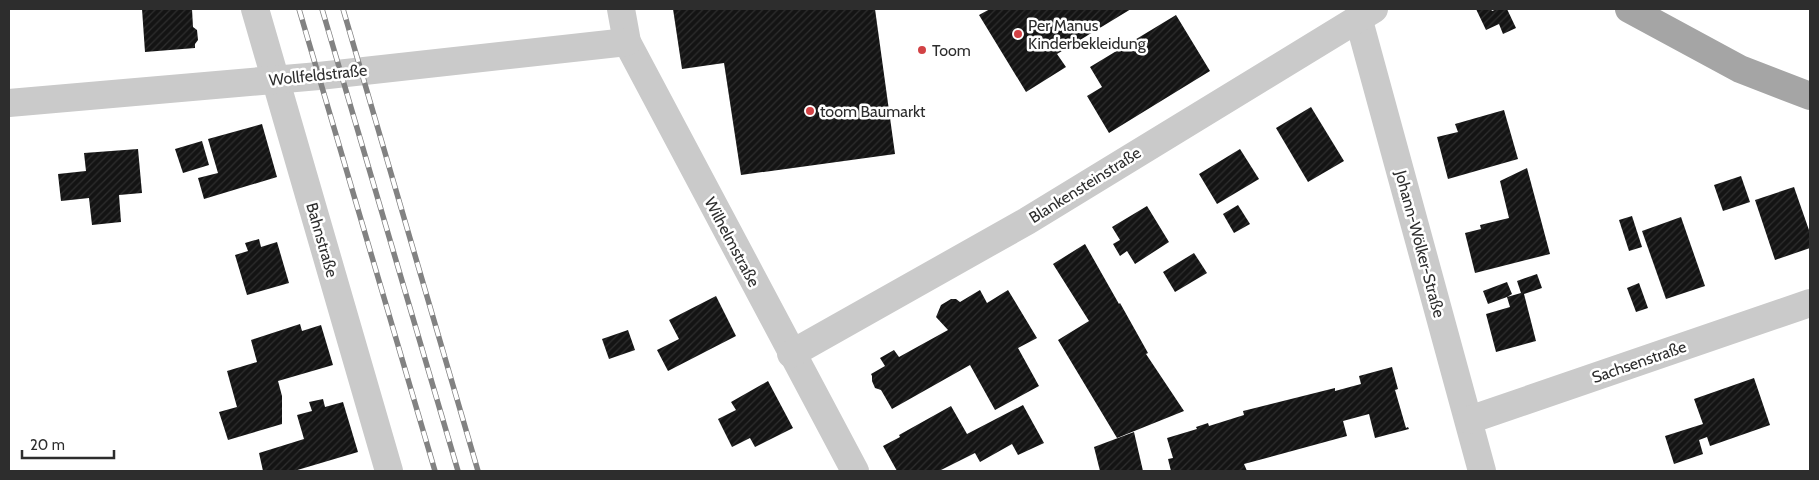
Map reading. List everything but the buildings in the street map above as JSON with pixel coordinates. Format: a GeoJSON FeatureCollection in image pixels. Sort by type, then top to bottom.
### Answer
{"type":"FeatureCollection","features":[{"type":"Feature","properties":{"kind":"main road"},"geometry":{"type":"LineString","coordinates":[[1629,9],[1740,69],[1810,96]]}},
{"type":"Feature","properties":{"kind":"street","name":"Bahnstraße"},"geometry":{"type":"LineString","coordinates":[[254,9],[389,471]]}},
{"type":"Feature","properties":{"kind":"street","name":"Wilhelmstraße"},"geometry":{"type":"LineString","coordinates":[[621,9],[627,42],[854,471]]}},
{"type":"Feature","properties":{"kind":"street","name":"Blankensteinstraße"},"geometry":{"type":"LineString","coordinates":[[791,354],[1027,221],[1366,13]]}},
{"type":"Feature","properties":{"kind":"street","name":"Johann-Wölker-Straße"},"geometry":{"type":"LineString","coordinates":[[1366,13],[1482,471]]}},
{"type":"Feature","properties":{"kind":"street","name":"Wollfeldstraße"},"geometry":{"type":"LineString","coordinates":[[9,103],[275,80],[627,42]]}},
{"type":"Feature","properties":{"kind":"street","name":"Sachsenstraße"},"geometry":{"type":"LineString","coordinates":[[1469,420],[1810,303]]}},
{"type":"Feature","properties":{"kind":"railway"},"geometry":{"type":"LineString","coordinates":[[299,9],[435,471]]}},
{"type":"Feature","properties":{"kind":"railway"},"geometry":{"type":"LineString","coordinates":[[322,9],[458,471]]}},
{"type":"Feature","properties":{"kind":"railway"},"geometry":{"type":"LineString","coordinates":[[343,9],[478,471]]}},
{"type":"Feature","properties":{"kind":"place","name":"Per Manus Kinderbekleidung"},"geometry":{"type":"Point","coordinates":[1018,34]}},
{"type":"Feature","properties":{"kind":"place","name":"Toom"},"geometry":{"type":"Point","coordinates":[922,50]}},
{"type":"Feature","properties":{"kind":"place","name":"toom Baumarkt"},"geometry":{"type":"Point","coordinates":[810,111]}}]}
